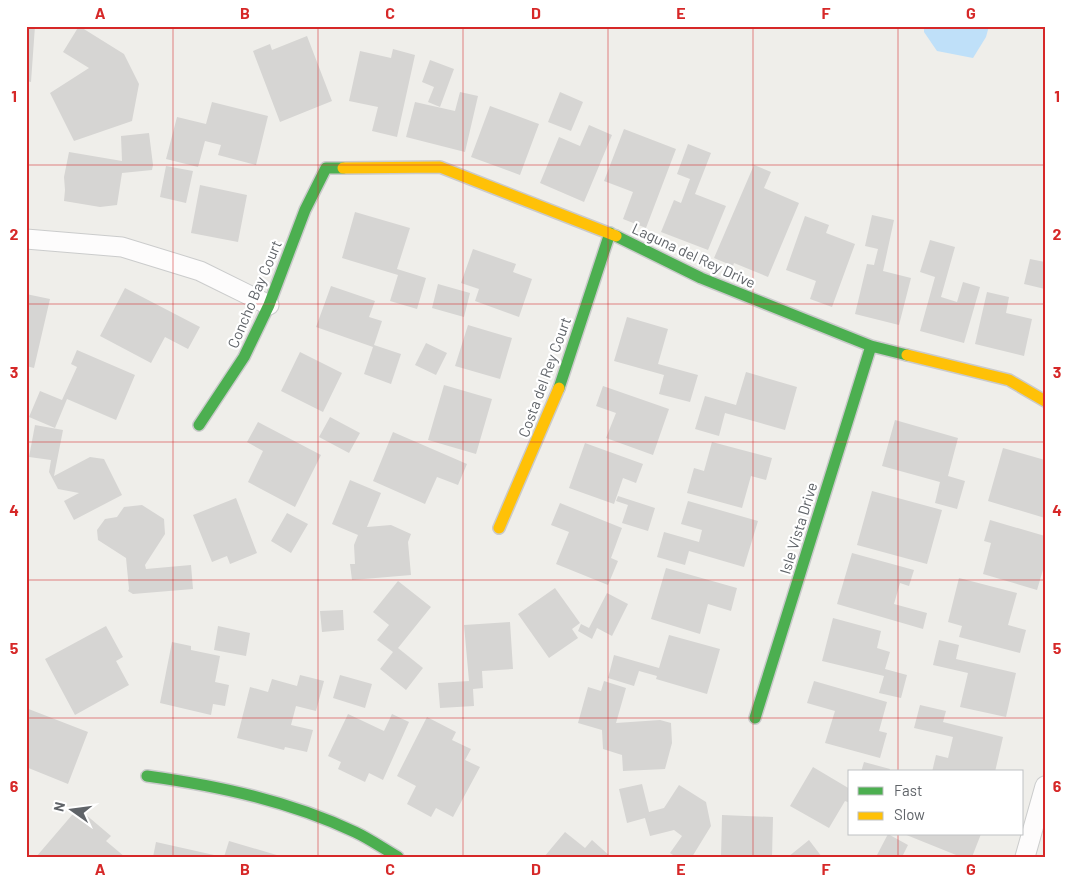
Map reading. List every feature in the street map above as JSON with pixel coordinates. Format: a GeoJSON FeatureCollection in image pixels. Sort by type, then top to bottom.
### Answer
{"type":"FeatureCollection","features":[{"type":"Feature","properties":{"kind":"street","name":"Laguna del Rey Drive"},"geometry":{"type":"LineString","coordinates":[[326,168],[440,168],[610,233],[701,278],[871,346],[1009,380],[1045,401]]}},
{"type":"Feature","properties":{"kind":"street","name":"Concho Bay Court"},"geometry":{"type":"LineString","coordinates":[[199,425],[244,356],[269,305],[305,210],[326,168]]}},
{"type":"Feature","properties":{"kind":"street","name":"Costa del Rey Court"},"geometry":{"type":"LineString","coordinates":[[499,528],[555,400],[610,233]]}},
{"type":"Feature","properties":{"kind":"street"},"geometry":{"type":"LineString","coordinates":[[26,239],[122,246],[200,270],[269,305]]}},
{"type":"Feature","properties":{"kind":"street","name":"Isle Vista Drive"},"geometry":{"type":"LineString","coordinates":[[755,718],[871,346]]}},
{"type":"Feature","properties":{"kind":"street"},"geometry":{"type":"LineString","coordinates":[[147,776],[194,782],[232,790],[298,809],[355,832],[398,857]]}},
{"type":"Feature","properties":{"kind":"street"},"geometry":{"type":"LineString","coordinates":[[1025,857],[1045,786]]}},
{"type":"Feature","properties":{"kind":"water"},"geometry":{"type":"Polygon","coordinates":[[[924,26],[989,26],[986,37],[973,58],[937,51],[924,32],[924,26]]]}},
{"type":"Feature","properties":{"kind":"building"},"geometry":{"type":"Polygon","coordinates":[[[26,26],[35,26],[31,82],[26,81],[26,26]]]}},
{"type":"Feature","properties":{"kind":"building"},"geometry":{"type":"Polygon","coordinates":[[[79,26],[124,54],[139,84],[132,121],[74,141],[50,93],[89,68],[63,52],[79,26]]]}},
{"type":"Feature","properties":{"kind":"building"},"geometry":{"type":"Polygon","coordinates":[[[307,36],[332,101],[280,122],[253,51],[270,44],[272,50],[307,36]]]}},
{"type":"Feature","properties":{"kind":"building"},"geometry":{"type":"Polygon","coordinates":[[[393,49],[415,55],[397,137],[372,131],[378,107],[349,101],[360,51],[391,58],[393,49]]]}},
{"type":"Feature","properties":{"kind":"building"},"geometry":{"type":"Polygon","coordinates":[[[430,60],[454,69],[440,107],[428,102],[434,87],[422,82],[430,60]]]}},
{"type":"Feature","properties":{"kind":"building"},"geometry":{"type":"Polygon","coordinates":[[[460,92],[478,96],[465,152],[406,137],[415,102],[455,111],[460,92]]]}},
{"type":"Feature","properties":{"kind":"building"},"geometry":{"type":"Polygon","coordinates":[[[560,92],[583,102],[571,131],[548,122],[560,92]]]}},
{"type":"Feature","properties":{"kind":"building"},"geometry":{"type":"Polygon","coordinates":[[[212,102],[268,116],[256,165],[218,155],[221,145],[205,141],[198,167],[166,159],[177,117],[206,124],[212,102]]]}},
{"type":"Feature","properties":{"kind":"building"},"geometry":{"type":"Polygon","coordinates":[[[490,106],[539,124],[520,175],[471,157],[490,106]]]}},
{"type":"Feature","properties":{"kind":"building"},"geometry":{"type":"Polygon","coordinates":[[[589,125],[612,135],[584,202],[540,183],[559,137],[580,146],[589,125]]]}},
{"type":"Feature","properties":{"kind":"building"},"geometry":{"type":"Polygon","coordinates":[[[624,129],[676,149],[646,228],[623,219],[633,192],[604,181],[624,129]]]}},
{"type":"Feature","properties":{"kind":"building"},"geometry":{"type":"Polygon","coordinates":[[[149,133],[152,170],[122,173],[117,205],[100,207],[64,201],[64,177],[69,152],[122,161],[121,136],[149,133]]]}},
{"type":"Feature","properties":{"kind":"building"},"geometry":{"type":"Polygon","coordinates":[[[688,144],[711,153],[695,194],[726,206],[708,250],[661,232],[674,200],[681,203],[690,179],[677,174],[688,144]]]}},
{"type":"Feature","properties":{"kind":"building"},"geometry":{"type":"Polygon","coordinates":[[[754,165],[771,172],[764,188],[799,203],[768,277],[734,263],[733,266],[714,258],[754,165]]]}},
{"type":"Feature","properties":{"kind":"building"},"geometry":{"type":"Polygon","coordinates":[[[166,166],[193,171],[186,203],[160,197],[166,166]]]}},
{"type":"Feature","properties":{"kind":"building"},"geometry":{"type":"Polygon","coordinates":[[[200,185],[247,195],[238,242],[191,233],[200,185]]]}},
{"type":"Feature","properties":{"kind":"building"},"geometry":{"type":"Polygon","coordinates":[[[355,212],[410,228],[397,269],[426,278],[417,309],[390,301],[398,275],[342,258],[355,212]]]}},
{"type":"Feature","properties":{"kind":"building"},"geometry":{"type":"Polygon","coordinates":[[[872,215],[894,220],[883,271],[911,278],[899,325],[855,314],[867,264],[874,265],[878,249],[865,246],[872,215]]]}},
{"type":"Feature","properties":{"kind":"building"},"geometry":{"type":"Polygon","coordinates":[[[805,216],[829,225],[826,233],[855,244],[832,307],[810,299],[816,281],[786,270],[805,216]]]}},
{"type":"Feature","properties":{"kind":"building"},"geometry":{"type":"Polygon","coordinates":[[[930,240],[955,247],[941,297],[957,302],[963,282],[980,287],[964,343],[920,331],[935,277],[920,272],[930,240]]]}},
{"type":"Feature","properties":{"kind":"building"},"geometry":{"type":"Polygon","coordinates":[[[473,249],[516,264],[513,272],[532,279],[519,317],[475,301],[479,289],[461,283],[473,249]]]}},
{"type":"Feature","properties":{"kind":"building"},"geometry":{"type":"Polygon","coordinates":[[[1030,259],[1045,262],[1045,289],[1024,284],[1030,259]]]}},
{"type":"Feature","properties":{"kind":"building"},"geometry":{"type":"Polygon","coordinates":[[[438,284],[470,293],[464,317],[432,308],[438,284]]]}},
{"type":"Feature","properties":{"kind":"building"},"geometry":{"type":"Polygon","coordinates":[[[331,286],[375,301],[369,317],[382,321],[374,345],[401,354],[391,384],[364,374],[373,347],[316,327],[331,286]]]}},
{"type":"Feature","properties":{"kind":"building"},"geometry":{"type":"Polygon","coordinates":[[[125,288],[200,327],[188,349],[165,337],[151,363],[100,336],[125,288]]]}},
{"type":"Feature","properties":{"kind":"building"},"geometry":{"type":"Polygon","coordinates":[[[987,292],[1009,297],[1006,313],[1032,319],[1024,356],[975,344],[987,292]]]}},
{"type":"Feature","properties":{"kind":"building"},"geometry":{"type":"Polygon","coordinates":[[[26,294],[50,299],[34,368],[26,366],[26,294]]]}},
{"type":"Feature","properties":{"kind":"building"},"geometry":{"type":"Polygon","coordinates":[[[627,317],[668,329],[658,364],[698,375],[690,402],[659,394],[664,375],[614,361],[627,317]]]}},
{"type":"Feature","properties":{"kind":"building"},"geometry":{"type":"Polygon","coordinates":[[[468,325],[512,338],[500,379],[455,366],[468,325]]]}},
{"type":"Feature","properties":{"kind":"building"},"geometry":{"type":"Polygon","coordinates":[[[426,343],[447,353],[436,375],[415,365],[426,343]]]}},
{"type":"Feature","properties":{"kind":"building"},"geometry":{"type":"Polygon","coordinates":[[[77,350],[135,375],[116,420],[67,399],[55,428],[29,417],[40,391],[62,400],[77,367],[71,364],[77,350]]]}},
{"type":"Feature","properties":{"kind":"building"},"geometry":{"type":"Polygon","coordinates":[[[300,352],[342,373],[323,412],[281,391],[300,352]]]}},
{"type":"Feature","properties":{"kind":"building"},"geometry":{"type":"Polygon","coordinates":[[[746,372],[797,387],[785,430],[725,413],[719,436],[695,429],[705,396],[736,405],[746,372]]]}},
{"type":"Feature","properties":{"kind":"building"},"geometry":{"type":"Polygon","coordinates":[[[444,385],[492,399],[476,454],[428,440],[444,385]]]}},
{"type":"Feature","properties":{"kind":"building"},"geometry":{"type":"Polygon","coordinates":[[[603,386],[669,409],[653,455],[606,438],[616,413],[596,406],[603,386]]]}},
{"type":"Feature","properties":{"kind":"building"},"geometry":{"type":"Polygon","coordinates":[[[330,417],[360,433],[349,453],[319,437],[330,417]]]}},
{"type":"Feature","properties":{"kind":"building"},"geometry":{"type":"Polygon","coordinates":[[[895,420],[958,438],[948,476],[965,481],[957,509],[935,503],[940,482],[882,466],[895,420]]]}},
{"type":"Feature","properties":{"kind":"building"},"geometry":{"type":"Polygon","coordinates":[[[258,422],[321,455],[295,507],[248,482],[263,451],[247,442],[258,422]]]}},
{"type":"Feature","properties":{"kind":"building"},"geometry":{"type":"Polygon","coordinates":[[[35,425],[63,430],[54,476],[90,457],[104,459],[122,495],[74,520],[64,501],[79,493],[58,489],[49,472],[51,460],[29,457],[35,425]]]}},
{"type":"Feature","properties":{"kind":"building"},"geometry":{"type":"Polygon","coordinates":[[[393,432],[467,464],[458,485],[437,477],[425,504],[373,481],[393,432]]]}},
{"type":"Feature","properties":{"kind":"building"},"geometry":{"type":"Polygon","coordinates":[[[712,442],[772,458],[766,480],[751,476],[742,508],[687,493],[694,468],[704,471],[712,442]]]}},
{"type":"Feature","properties":{"kind":"building"},"geometry":{"type":"Polygon","coordinates":[[[585,443],[643,464],[636,483],[623,478],[614,504],[569,488],[585,443]]]}},
{"type":"Feature","properties":{"kind":"building"},"geometry":{"type":"Polygon","coordinates":[[[1003,448],[1045,460],[1045,518],[988,501],[1003,448]]]}},
{"type":"Feature","properties":{"kind":"building"},"geometry":{"type":"Polygon","coordinates":[[[350,480],[381,493],[367,527],[391,525],[411,534],[408,542],[411,575],[352,580],[350,564],[355,564],[354,545],[358,535],[332,524],[350,480]]]}},
{"type":"Feature","properties":{"kind":"building"},"geometry":{"type":"Polygon","coordinates":[[[872,491],[942,510],[927,564],[857,545],[872,491]]]}},
{"type":"Feature","properties":{"kind":"building"},"geometry":{"type":"Polygon","coordinates":[[[618,496],[655,508],[648,531],[622,523],[628,505],[616,501],[618,496]]]}},
{"type":"Feature","properties":{"kind":"building"},"geometry":{"type":"Polygon","coordinates":[[[236,498],[257,553],[230,564],[227,556],[212,562],[193,515],[236,498]]]}},
{"type":"Feature","properties":{"kind":"building"},"geometry":{"type":"Polygon","coordinates":[[[688,501],[758,521],[744,567],[689,551],[685,565],[657,557],[664,532],[699,542],[702,530],[681,524],[688,501]]]}},
{"type":"Feature","properties":{"kind":"building"},"geometry":{"type":"Polygon","coordinates":[[[560,503],[622,528],[611,558],[618,561],[608,585],[556,564],[569,532],[551,525],[560,503]]]}},
{"type":"Feature","properties":{"kind":"building"},"geometry":{"type":"Polygon","coordinates":[[[142,505],[164,519],[165,534],[145,565],[146,569],[191,565],[193,589],[133,594],[128,591],[126,558],[98,540],[97,530],[105,519],[117,517],[124,507],[142,505]]]}},
{"type":"Feature","properties":{"kind":"building"},"geometry":{"type":"Polygon","coordinates":[[[287,513],[308,524],[291,553],[271,541],[287,513]]]}},
{"type":"Feature","properties":{"kind":"building"},"geometry":{"type":"Polygon","coordinates":[[[990,520],[1045,536],[1045,563],[1037,590],[983,574],[991,543],[984,541],[990,520]]]}},
{"type":"Feature","properties":{"kind":"building"},"geometry":{"type":"Polygon","coordinates":[[[852,553],[914,570],[909,586],[900,583],[894,604],[927,613],[923,629],[837,604],[852,553]]]}},
{"type":"Feature","properties":{"kind":"building"},"geometry":{"type":"Polygon","coordinates":[[[666,568],[737,588],[731,611],[708,604],[700,634],[651,619],[666,568]]]}},
{"type":"Feature","properties":{"kind":"building"},"geometry":{"type":"Polygon","coordinates":[[[959,578],[1017,593],[1008,625],[1026,630],[1020,653],[959,637],[962,626],[948,622],[959,578]]]}},
{"type":"Feature","properties":{"kind":"building"},"geometry":{"type":"Polygon","coordinates":[[[398,581],[431,607],[398,648],[423,668],[406,690],[380,669],[393,652],[377,640],[389,625],[373,612],[398,581]]]}},
{"type":"Feature","properties":{"kind":"building"},"geometry":{"type":"Polygon","coordinates":[[[555,588],[580,623],[572,629],[578,638],[549,658],[518,614],[555,588]]]}},
{"type":"Feature","properties":{"kind":"building"},"geometry":{"type":"Polygon","coordinates":[[[607,593],[628,604],[612,636],[597,628],[592,639],[578,631],[581,624],[589,628],[607,593]]]}},
{"type":"Feature","properties":{"kind":"building"},"geometry":{"type":"Polygon","coordinates":[[[343,610],[344,630],[322,632],[320,611],[343,610]]]}},
{"type":"Feature","properties":{"kind":"building"},"geometry":{"type":"Polygon","coordinates":[[[833,618],[881,631],[877,648],[890,652],[885,669],[907,675],[901,698],[879,693],[884,676],[822,661],[833,618]]]}},
{"type":"Feature","properties":{"kind":"building"},"geometry":{"type":"Polygon","coordinates":[[[510,622],[513,669],[482,671],[483,688],[473,689],[474,706],[440,708],[438,683],[469,681],[464,625],[510,622]]]}},
{"type":"Feature","properties":{"kind":"building"},"geometry":{"type":"Polygon","coordinates":[[[106,626],[123,657],[116,661],[129,685],[75,715],[45,659],[106,626]]]}},
{"type":"Feature","properties":{"kind":"building"},"geometry":{"type":"Polygon","coordinates":[[[218,626],[250,633],[246,656],[214,650],[218,626]]]}},
{"type":"Feature","properties":{"kind":"building"},"geometry":{"type":"Polygon","coordinates":[[[669,635],[720,649],[707,694],[656,679],[657,676],[639,671],[634,686],[608,678],[614,655],[659,668],[669,635]]]}},
{"type":"Feature","properties":{"kind":"building"},"geometry":{"type":"Polygon","coordinates":[[[939,640],[959,645],[956,659],[1016,673],[1006,717],[960,707],[968,673],[933,665],[939,640]]]}},
{"type":"Feature","properties":{"kind":"building"},"geometry":{"type":"Polygon","coordinates":[[[172,642],[191,646],[191,650],[220,656],[215,682],[229,685],[225,706],[213,704],[211,715],[160,703],[172,642]]]}},
{"type":"Feature","properties":{"kind":"building"},"geometry":{"type":"Polygon","coordinates":[[[300,675],[324,681],[316,711],[296,706],[291,725],[313,730],[307,752],[285,747],[284,750],[237,738],[250,687],[268,692],[272,679],[297,686],[300,675]]]}},
{"type":"Feature","properties":{"kind":"building"},"geometry":{"type":"Polygon","coordinates":[[[340,675],[372,684],[365,708],[333,698],[340,675]]]}},
{"type":"Feature","properties":{"kind":"building"},"geometry":{"type":"Polygon","coordinates":[[[604,681],[626,688],[616,723],[660,720],[671,723],[672,743],[665,769],[623,771],[622,755],[603,749],[602,730],[578,723],[588,687],[601,691],[604,681]]]}},
{"type":"Feature","properties":{"kind":"building"},"geometry":{"type":"Polygon","coordinates":[[[814,681],[887,702],[879,731],[887,733],[880,758],[825,743],[835,711],[807,703],[814,681]]]}},
{"type":"Feature","properties":{"kind":"building"},"geometry":{"type":"Polygon","coordinates":[[[920,705],[946,711],[943,722],[1003,737],[995,770],[932,770],[936,755],[948,758],[953,737],[914,728],[920,705]]]}},
{"type":"Feature","properties":{"kind":"building"},"geometry":{"type":"Polygon","coordinates":[[[26,708],[88,732],[68,784],[26,767],[26,708]]]}},
{"type":"Feature","properties":{"kind":"building"},"geometry":{"type":"Polygon","coordinates":[[[348,714],[384,731],[392,714],[409,722],[383,780],[369,773],[365,782],[338,769],[341,762],[328,756],[348,714]]]}},
{"type":"Feature","properties":{"kind":"building"},"geometry":{"type":"Polygon","coordinates":[[[427,717],[456,732],[452,740],[471,749],[465,760],[480,767],[453,817],[436,808],[431,817],[407,804],[416,786],[397,776],[427,717]]]}},
{"type":"Feature","properties":{"kind":"building"},"geometry":{"type":"Polygon","coordinates":[[[864,762],[890,769],[890,770],[862,770],[864,762]]]}},
{"type":"Feature","properties":{"kind":"building"},"geometry":{"type":"Polygon","coordinates":[[[813,767],[848,788],[848,802],[845,801],[829,828],[790,806],[813,767]]]}},
{"type":"Feature","properties":{"kind":"building"},"geometry":{"type":"Polygon","coordinates":[[[642,784],[649,812],[664,808],[679,785],[706,802],[711,826],[692,857],[676,857],[670,853],[682,836],[674,830],[650,836],[645,818],[627,823],[619,789],[642,784]]]}},
{"type":"Feature","properties":{"kind":"building"},"geometry":{"type":"Polygon","coordinates":[[[78,808],[111,836],[106,841],[125,857],[36,857],[78,808]]]}},
{"type":"Feature","properties":{"kind":"building"},"geometry":{"type":"Polygon","coordinates":[[[722,815],[773,817],[772,857],[721,857],[722,815]]]}},
{"type":"Feature","properties":{"kind":"building"},"geometry":{"type":"Polygon","coordinates":[[[565,832],[585,848],[592,840],[611,857],[544,857],[565,832]]]}},
{"type":"Feature","properties":{"kind":"building"},"geometry":{"type":"Polygon","coordinates":[[[887,836],[892,836],[908,845],[902,857],[877,855],[887,836]]]}},
{"type":"Feature","properties":{"kind":"building"},"geometry":{"type":"Polygon","coordinates":[[[909,836],[980,836],[972,857],[961,857],[909,836]]]}},
{"type":"Feature","properties":{"kind":"building"},"geometry":{"type":"Polygon","coordinates":[[[809,840],[822,857],[788,857],[809,840]]]}},
{"type":"Feature","properties":{"kind":"building"},"geometry":{"type":"Polygon","coordinates":[[[229,841],[280,856],[280,857],[224,857],[229,841]]]}},
{"type":"Feature","properties":{"kind":"building"},"geometry":{"type":"Polygon","coordinates":[[[156,842],[214,855],[213,857],[153,857],[156,842]]]}},
{"type":"Feature","properties":{"kind":"traffic: fast"},"geometry":{"type":"LineString","coordinates":[[199,425],[244,357],[269,305],[305,210],[326,168],[343,168]]}},
{"type":"Feature","properties":{"kind":"traffic: fast"},"geometry":{"type":"LineString","coordinates":[[559,388],[610,233]]}},
{"type":"Feature","properties":{"kind":"traffic: fast"},"geometry":{"type":"LineString","coordinates":[[616,236],[701,278],[871,346],[907,355]]}},
{"type":"Feature","properties":{"kind":"traffic: fast"},"geometry":{"type":"LineString","coordinates":[[755,718],[871,346]]}},
{"type":"Feature","properties":{"kind":"traffic: fast"},"geometry":{"type":"LineString","coordinates":[[147,776],[227,790],[279,803],[355,832],[398,857]]}},
{"type":"Feature","properties":{"kind":"traffic: slow"},"geometry":{"type":"LineString","coordinates":[[343,168],[440,167],[616,236]]}},
{"type":"Feature","properties":{"kind":"traffic: slow"},"geometry":{"type":"LineString","coordinates":[[907,355],[1009,380],[1045,401]]}},
{"type":"Feature","properties":{"kind":"traffic: slow"},"geometry":{"type":"LineString","coordinates":[[499,528],[559,388]]}}]}
